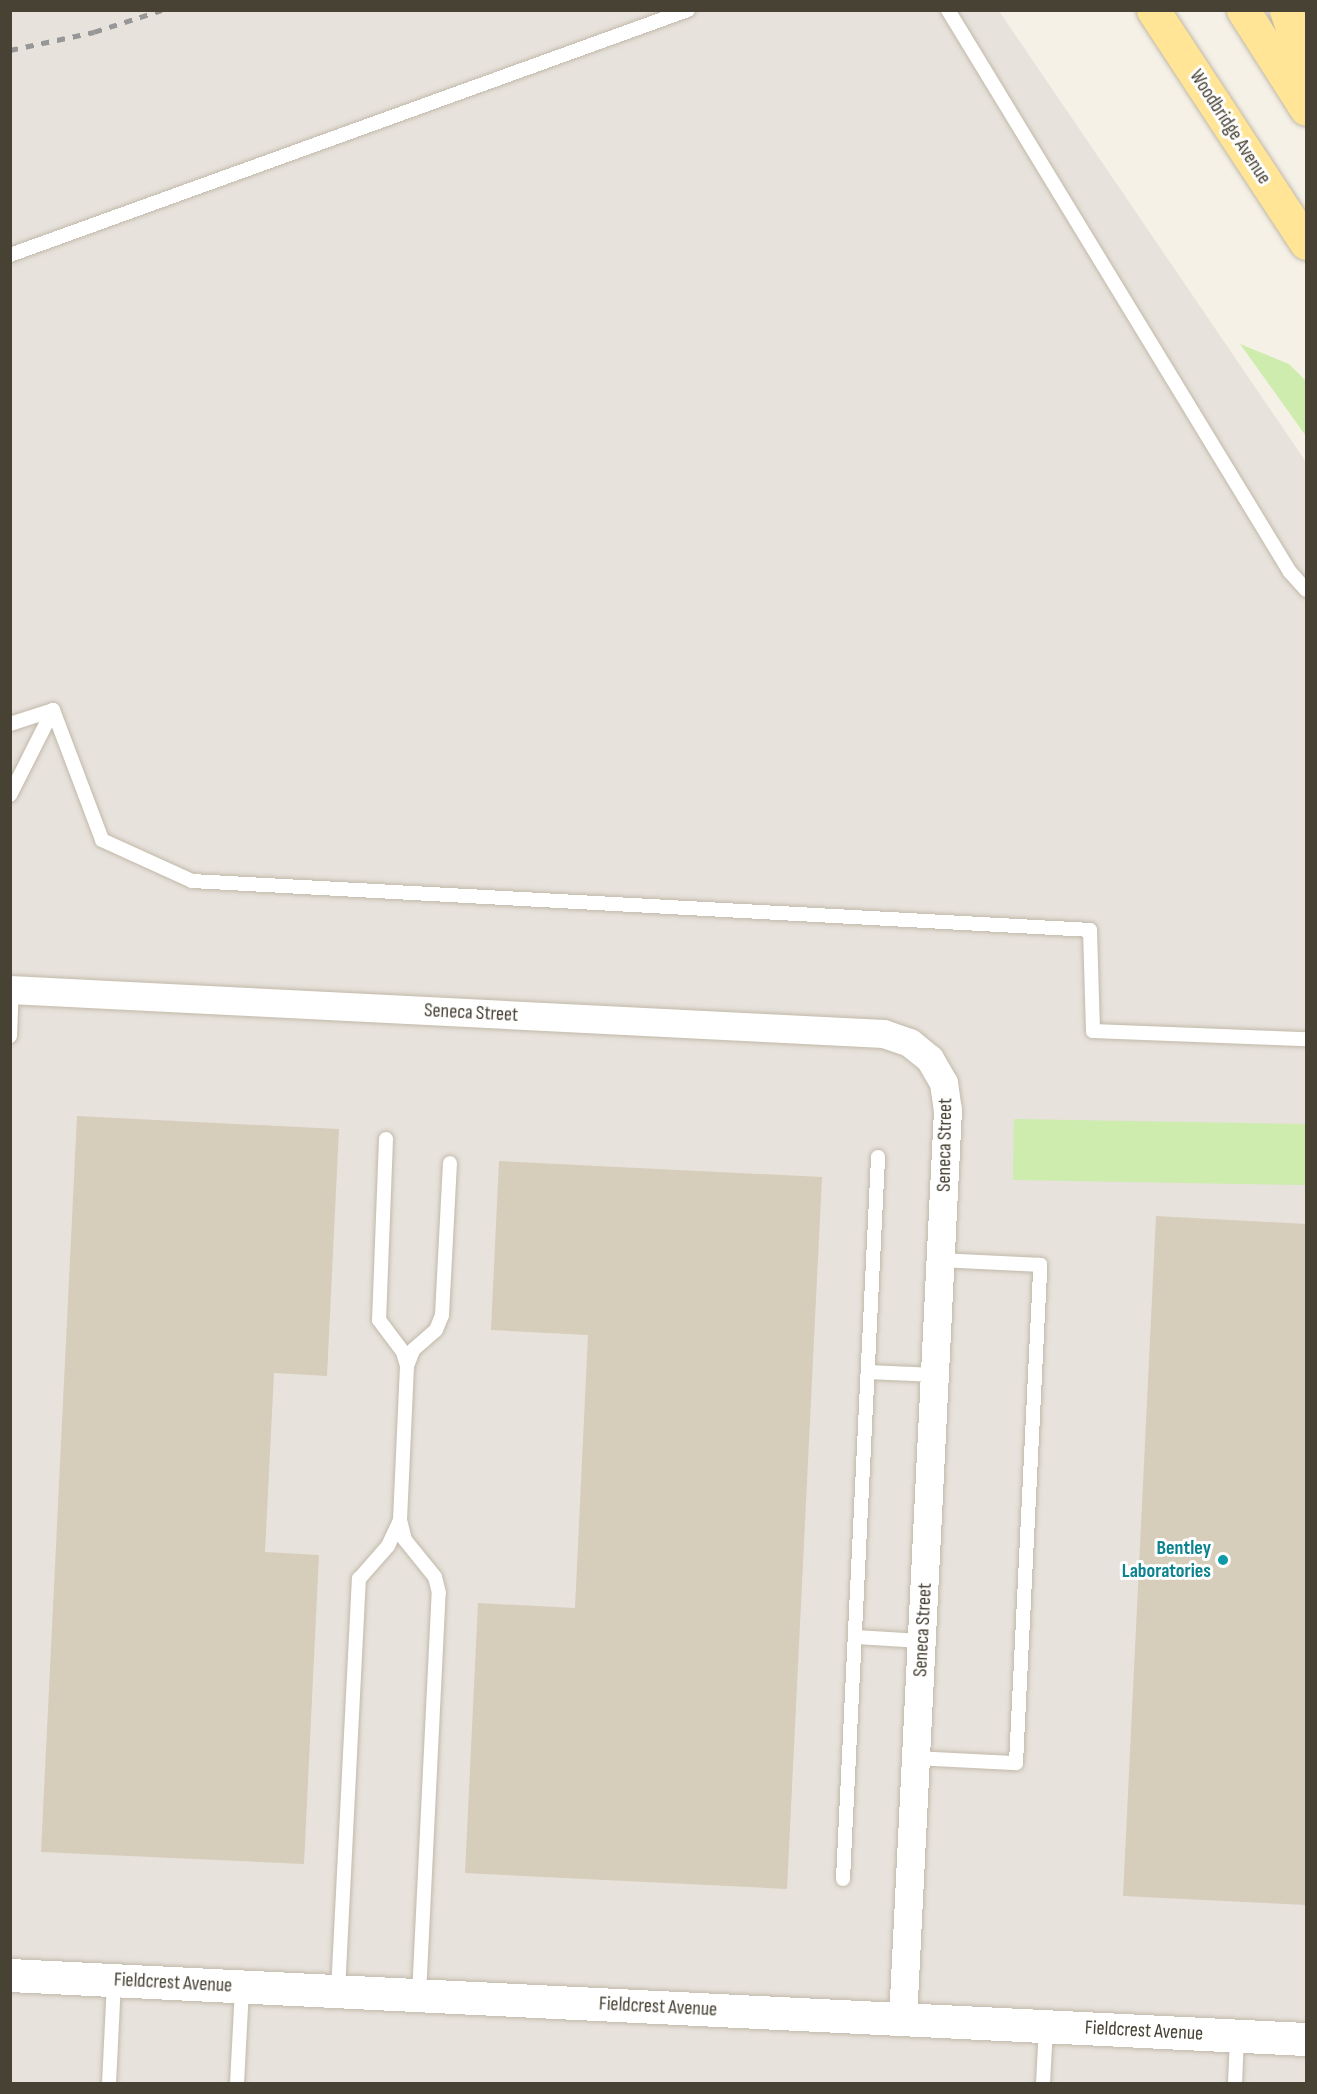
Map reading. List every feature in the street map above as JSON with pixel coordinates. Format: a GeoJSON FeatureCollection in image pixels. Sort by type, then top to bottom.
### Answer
{"type":"FeatureCollection","features":[{"type":"Feature","properties":{"kind":"main road","name":"Woodbridge Avenue"},"geometry":{"type":"LineString","coordinates":[[1153,10],[1306,243]]}},
{"type":"Feature","properties":{"kind":"main road"},"geometry":{"type":"LineString","coordinates":[[1243,10],[1306,109]]}},
{"type":"Feature","properties":{"kind":"main road"},"geometry":{"type":"LineString","coordinates":[[1286,10],[1306,69]]}},
{"type":"Feature","properties":{"kind":"street","name":"Seneca Street"},"geometry":{"type":"LineString","coordinates":[[11,987],[899,1037],[930,1059],[948,1096],[903,2019]]}},
{"type":"Feature","properties":{"kind":"street","name":"Fieldcrest Avenue"},"geometry":{"type":"LineString","coordinates":[[10,1975],[1306,2039]]}},
{"type":"Feature","properties":{"kind":"lane"},"geometry":{"type":"LineString","coordinates":[[10,255],[688,10]]}},
{"type":"Feature","properties":{"kind":"lane"},"geometry":{"type":"LineString","coordinates":[[948,10],[1290,572],[1306,590]]}},
{"type":"Feature","properties":{"kind":"lane"},"geometry":{"type":"LineString","coordinates":[[10,724],[53,710]]}},
{"type":"Feature","properties":{"kind":"lane"},"geometry":{"type":"LineString","coordinates":[[10,795],[53,710]]}},
{"type":"Feature","properties":{"kind":"lane"},"geometry":{"type":"LineString","coordinates":[[53,710],[102,840],[192,881],[1090,930],[1093,1031],[1306,1039]]}},
{"type":"Feature","properties":{"kind":"lane"},"geometry":{"type":"LineString","coordinates":[[10,1036],[11,987]]}},
{"type":"Feature","properties":{"kind":"lane"},"geometry":{"type":"LineString","coordinates":[[386,1139],[379,1320],[403,1352],[407,1366]]}},
{"type":"Feature","properties":{"kind":"lane"},"geometry":{"type":"LineString","coordinates":[[843,1879],[878,1157]]}},
{"type":"Feature","properties":{"kind":"lane"},"geometry":{"type":"LineString","coordinates":[[418,1995],[439,1593],[435,1577],[405,1540],[400,1520],[407,1366],[413,1350],[436,1330],[442,1315],[450,1163]]}},
{"type":"Feature","properties":{"kind":"lane"},"geometry":{"type":"LineString","coordinates":[[916,1758],[1016,1763],[1040,1265],[941,1260]]}},
{"type":"Feature","properties":{"kind":"lane"},"geometry":{"type":"LineString","coordinates":[[868,1372],[935,1375]]}},
{"type":"Feature","properties":{"kind":"lane"},"geometry":{"type":"LineString","coordinates":[[338,1991],[358,1580],[388,1546],[400,1520]]}},
{"type":"Feature","properties":{"kind":"lane"},"geometry":{"type":"LineString","coordinates":[[855,1637],[922,1641]]}},
{"type":"Feature","properties":{"kind":"lane"},"geometry":{"type":"LineString","coordinates":[[109,2084],[114,1980]]}},
{"type":"Feature","properties":{"kind":"lane"},"geometry":{"type":"LineString","coordinates":[[237,2084],[242,1986]]}},
{"type":"Feature","properties":{"kind":"lane"},"geometry":{"type":"LineString","coordinates":[[1043,2084],[1046,2026]]}},
{"type":"Feature","properties":{"kind":"lane"},"geometry":{"type":"LineString","coordinates":[[1235,2084],[1237,2036]]}},
{"type":"Feature","properties":{"kind":"shaded area"},"geometry":{"type":"Polygon","coordinates":[[[11,11],[999,11],[1306,462],[1306,2083],[11,2084],[11,11]]]}},
{"type":"Feature","properties":{"kind":"green space"},"geometry":{"type":"Polygon","coordinates":[[[1240,344],[1289,364],[1306,381],[1306,436],[1240,344]]]}},
{"type":"Feature","properties":{"kind":"green space"},"geometry":{"type":"Polygon","coordinates":[[[1014,1119],[1306,1124],[1305,1185],[1013,1180],[1014,1119]]]}},
{"type":"Feature","properties":{"kind":"building"},"geometry":{"type":"Polygon","coordinates":[[[77,1116],[339,1129],[327,1376],[274,1373],[265,1552],[319,1555],[304,1864],[41,1852],[77,1116]]]}},
{"type":"Feature","properties":{"kind":"building"},"geometry":{"type":"Polygon","coordinates":[[[499,1161],[822,1177],[787,1889],[465,1873],[478,1603],[575,1608],[588,1335],[491,1330],[499,1161]]]}},
{"type":"Feature","properties":{"kind":"building","name":"Bentley Laboratories"},"geometry":{"type":"Polygon","coordinates":[[[1156,1216],[1306,1224],[1306,1905],[1123,1896],[1156,1216]]]}},
{"type":"Feature","properties":{"kind":"railway"},"geometry":{"type":"LineString","coordinates":[[10,50],[94,32],[162,10]]}},
{"type":"Feature","properties":{"kind":"place","name":"Bentley Laboratories"},"geometry":{"type":"Point","coordinates":[1223,1560]}}]}
